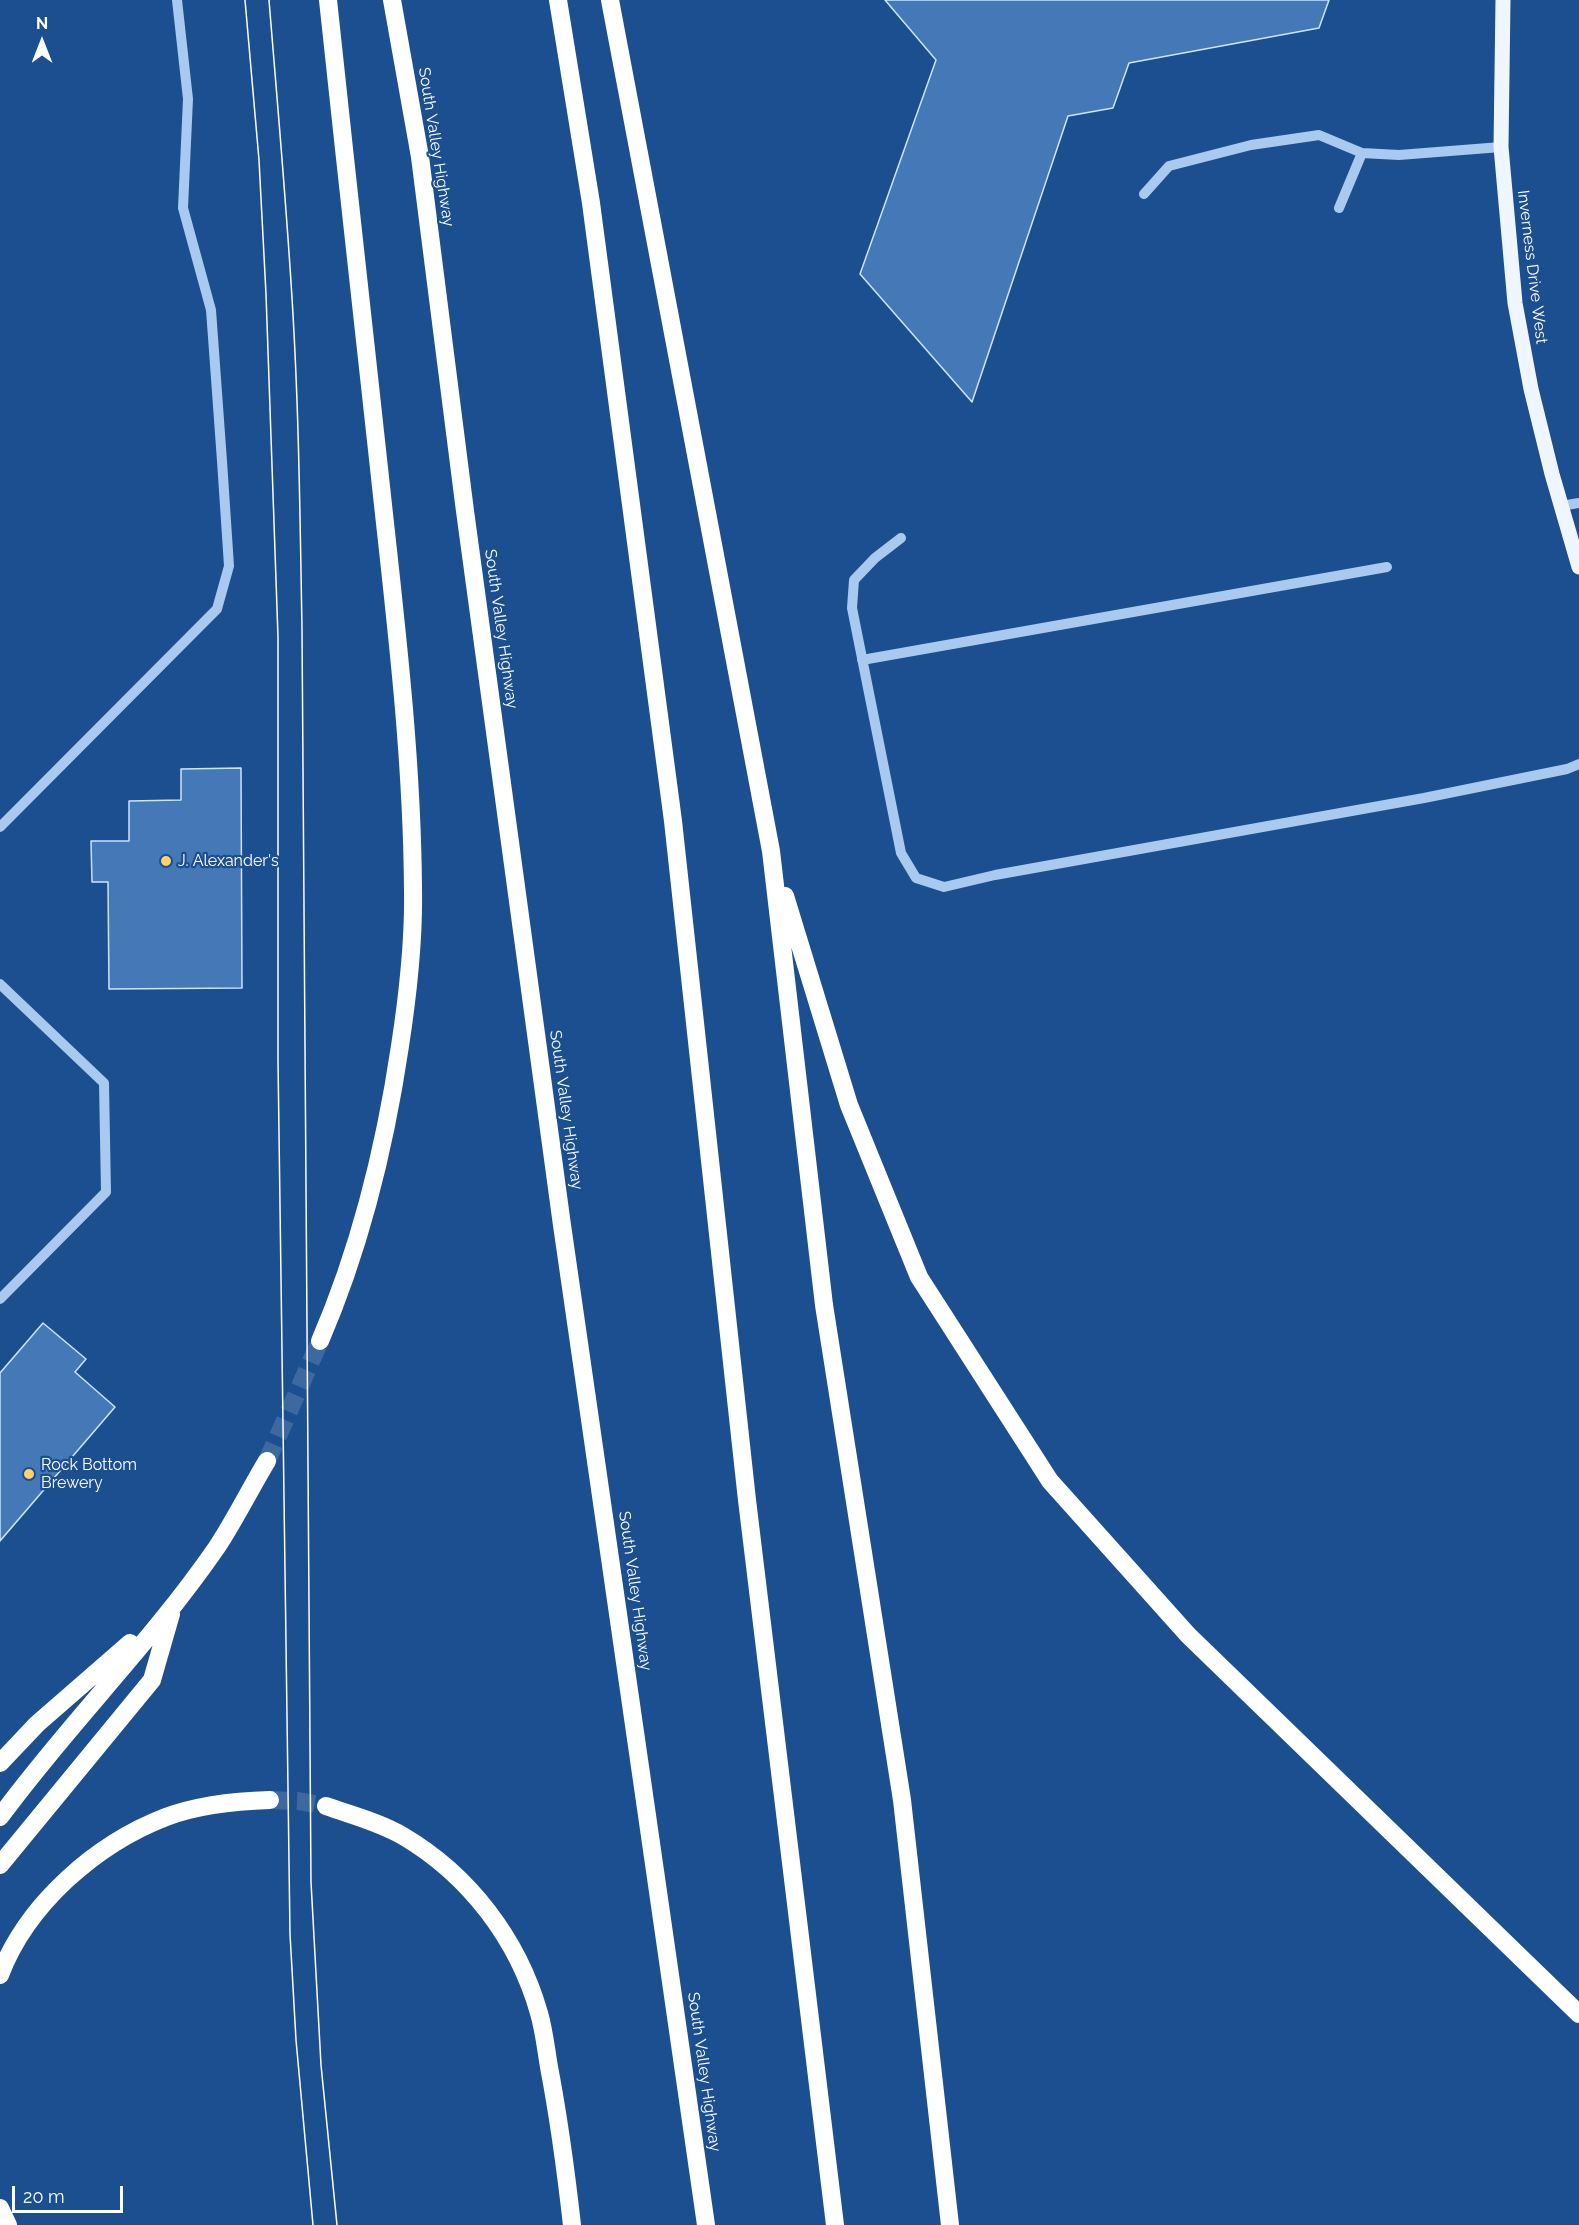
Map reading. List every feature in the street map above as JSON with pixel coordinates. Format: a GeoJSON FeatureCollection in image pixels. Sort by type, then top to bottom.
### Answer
{"type":"FeatureCollection","features":[{"type":"Feature","properties":{"kind":"highway"},"geometry":{"type":"LineString","coordinates":[[320,1341],[337,1301],[361,1230],[390,1110],[405,1012],[411,950],[413,890],[408,755],[397,621],[328,0]]}},
{"type":"Feature","properties":{"kind":"highway","name":"South Valley Highway"},"geometry":{"type":"LineString","coordinates":[[392,0],[420,157],[465,511],[559,1202],[706,2225]]}},
{"type":"Feature","properties":{"kind":"highway"},"geometry":{"type":"LineString","coordinates":[[558,0],[591,203],[673,821],[747,1500],[835,2225]]}},
{"type":"Feature","properties":{"kind":"highway"},"geometry":{"type":"LineString","coordinates":[[610,0],[771,851],[824,1305],[902,1800],[942,2172],[950,2225]]}},
{"type":"Feature","properties":{"kind":"highway"},"geometry":{"type":"LineString","coordinates":[[771,851],[849,1105],[919,1277],[1050,1481],[1188,1635],[1579,2014]]}},
{"type":"Feature","properties":{"kind":"highway"},"geometry":{"type":"LineString","coordinates":[[0,1817],[32,1773],[173,1607],[218,1546],[267,1461]]}},
{"type":"Feature","properties":{"kind":"highway"},"geometry":{"type":"LineString","coordinates":[[0,1763],[37,1724],[173,1607]]}},
{"type":"Feature","properties":{"kind":"highway"},"geometry":{"type":"LineString","coordinates":[[0,1865],[152,1680],[173,1607]]}},
{"type":"Feature","properties":{"kind":"highway"},"geometry":{"type":"LineString","coordinates":[[0,1800],[32,1773]]}},
{"type":"Feature","properties":{"kind":"highway"},"geometry":{"type":"LineString","coordinates":[[0,1975],[17,1941],[41,1907],[62,1884],[110,1846],[166,1817],[195,1809],[270,1800]]}},
{"type":"Feature","properties":{"kind":"highway"},"geometry":{"type":"LineString","coordinates":[[326,1806],[402,1835],[472,1891],[504,1934],[526,1977],[539,2013],[554,2090],[572,2223]]}},
{"type":"Feature","properties":{"kind":"highway"},"geometry":{"type":"LineString","coordinates":[[0,2208],[8,2225]]}},
{"type":"Feature","properties":{"kind":"main road","name":"Inverness Drive West"},"geometry":{"type":"LineString","coordinates":[[1503,0],[1501,147],[1515,303],[1532,389],[1561,506],[1579,567]]}},
{"type":"Feature","properties":{"kind":"lane"},"geometry":{"type":"LineString","coordinates":[[0,826],[217,609],[229,566],[211,310],[183,208],[188,99],[177,0]]}},
{"type":"Feature","properties":{"kind":"lane"},"geometry":{"type":"LineString","coordinates":[[1144,194],[1169,166],[1251,145],[1318,135],[1362,153],[1400,155],[1501,147]]}},
{"type":"Feature","properties":{"kind":"lane"},"geometry":{"type":"LineString","coordinates":[[1339,208],[1362,153]]}},
{"type":"Feature","properties":{"kind":"lane"},"geometry":{"type":"LineString","coordinates":[[1561,506],[1579,503]]}},
{"type":"Feature","properties":{"kind":"lane"},"geometry":{"type":"LineString","coordinates":[[901,538],[874,558],[854,580],[852,608],[901,853],[916,879],[944,886],[1424,798],[1567,769],[1579,764]]}},
{"type":"Feature","properties":{"kind":"lane"},"geometry":{"type":"LineString","coordinates":[[862,660],[1386,567]]}},
{"type":"Feature","properties":{"kind":"lane"},"geometry":{"type":"LineString","coordinates":[[0,984],[104,1083],[106,1192],[0,1299]]}},
{"type":"Feature","properties":{"kind":"building"},"geometry":{"type":"Polygon","coordinates":[[[885,0],[1329,0],[1319,28],[1129,63],[1113,108],[1068,116],[972,402],[860,274],[936,60],[885,0]]]}},
{"type":"Feature","properties":{"kind":"building","name":"J. Alexander's"},"geometry":{"type":"Polygon","coordinates":[[[241,768],[242,988],[109,989],[108,882],[92,882],[91,841],[129,841],[129,801],[181,800],[181,769],[241,768]]]}},
{"type":"Feature","properties":{"kind":"building","name":"Rock Bottom Brewery"},"geometry":{"type":"Polygon","coordinates":[[[43,1323],[86,1359],[75,1372],[115,1407],[0,1541],[0,1373],[43,1323]]]}},
{"type":"Feature","properties":{"kind":"tunnel"},"geometry":{"type":"LineString","coordinates":[[267,1461],[320,1341]]}},
{"type":"Feature","properties":{"kind":"tunnel"},"geometry":{"type":"LineString","coordinates":[[270,1800],[298,1801],[326,1806]]}},
{"type":"Feature","properties":{"kind":"tram line"},"geometry":{"type":"LineString","coordinates":[[245,0],[259,160],[266,294],[278,637],[278,1060],[290,1934],[296,2040],[313,2225]]}},
{"type":"Feature","properties":{"kind":"tram line"},"geometry":{"type":"LineString","coordinates":[[269,0],[290,261],[298,423],[302,629],[311,1882],[321,2065],[337,2225]]}},
{"type":"Feature","properties":{"kind":"place","name":"J. Alexander's"},"geometry":{"type":"Point","coordinates":[166,861]}},
{"type":"Feature","properties":{"kind":"place","name":"Rock Bottom Brewery"},"geometry":{"type":"Point","coordinates":[29,1474]}}]}
